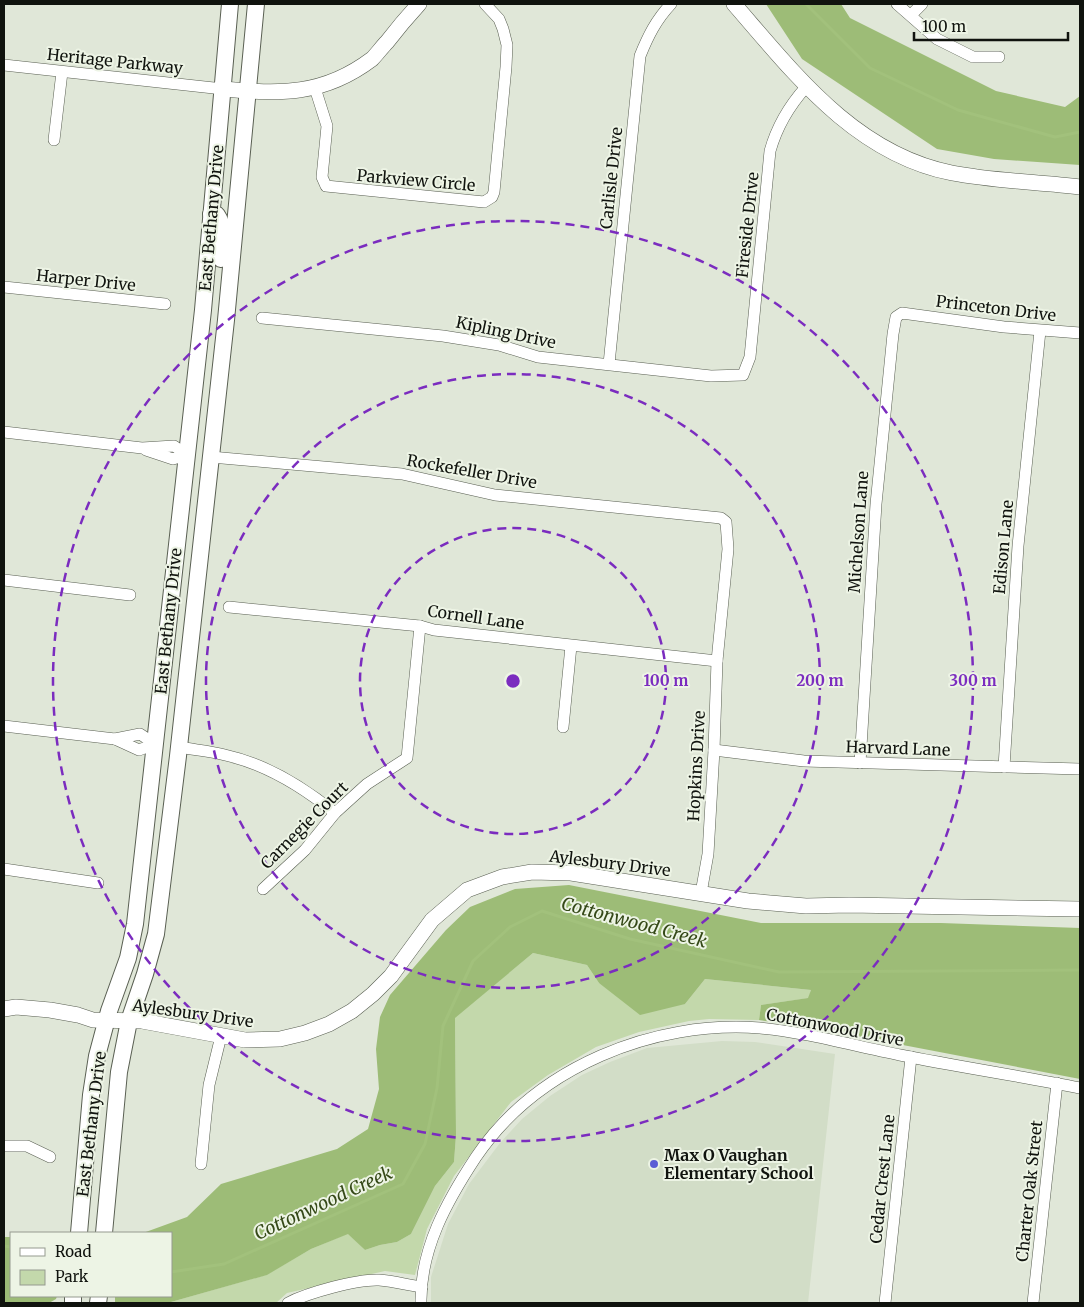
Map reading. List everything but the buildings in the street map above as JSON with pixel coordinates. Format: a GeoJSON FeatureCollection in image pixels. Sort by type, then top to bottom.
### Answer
{"type":"FeatureCollection","features":[{"type":"Feature","properties":{"kind":"main road","name":"East Bethany Drive"},"geometry":{"type":"LineString","coordinates":[[79,1232],[91,1095],[97,1056],[128,958],[135,924],[212,214],[230,4]]}},
{"type":"Feature","properties":{"kind":"main road","name":"East Bethany Drive"},"geometry":{"type":"LineString","coordinates":[[104,1232],[119,1072],[128,1020],[145,974],[156,934],[179,747],[226,320],[256,4]]}},
{"type":"Feature","properties":{"kind":"main road"},"geometry":{"type":"LineString","coordinates":[[212,214],[217,215],[222,229],[220,287],[226,320]]}},
{"type":"Feature","properties":{"kind":"main road"},"geometry":{"type":"LineString","coordinates":[[187,455],[211,456]]}},
{"type":"Feature","properties":{"kind":"main road"},"geometry":{"type":"LineString","coordinates":[[155,744],[179,747]]}},
{"type":"Feature","properties":{"kind":"street"},"geometry":{"type":"LineString","coordinates":[[223,89],[273,93],[315,88],[341,78],[373,58],[419,4]]}},
{"type":"Feature","properties":{"kind":"street","name":"Parkview Circle"},"geometry":{"type":"LineString","coordinates":[[315,88],[326,126],[322,177],[326,186],[480,203],[488,200],[494,192],[507,45],[498,19],[485,4]]}},
{"type":"Feature","properties":{"kind":"street","name":"Carlisle Drive"},"geometry":{"type":"LineString","coordinates":[[608,364],[640,56],[648,35],[658,18],[670,4]]}},
{"type":"Feature","properties":{"kind":"street"},"geometry":{"type":"LineString","coordinates":[[734,4],[806,87],[849,125],[894,153],[951,173],[1080,187]]}},
{"type":"Feature","properties":{"kind":"street"},"geometry":{"type":"LineString","coordinates":[[897,4],[937,39],[973,57],[999,57]]}},
{"type":"Feature","properties":{"kind":"street"},"geometry":{"type":"LineString","coordinates":[[911,16],[922,4]]}},
{"type":"Feature","properties":{"kind":"street","name":"Heritage Parkway"},"geometry":{"type":"LineString","coordinates":[[4,66],[223,89]]}},
{"type":"Feature","properties":{"kind":"street"},"geometry":{"type":"LineString","coordinates":[[54,140],[62,72]]}},
{"type":"Feature","properties":{"kind":"street","name":"Fireside Drive"},"geometry":{"type":"LineString","coordinates":[[743,375],[750,357],[770,151],[778,127],[794,101],[806,87]]}},
{"type":"Feature","properties":{"kind":"street","name":"Harper Drive"},"geometry":{"type":"LineString","coordinates":[[4,287],[165,304]]}},
{"type":"Feature","properties":{"kind":"street","name":"Michelson Lane"},"geometry":{"type":"LineString","coordinates":[[860,763],[876,504],[894,321],[899,314],[907,314]]}},
{"type":"Feature","properties":{"kind":"street","name":"Princeton Drive"},"geometry":{"type":"LineString","coordinates":[[907,314],[1040,331],[1080,333]]}},
{"type":"Feature","properties":{"kind":"street","name":"Kipling Drive"},"geometry":{"type":"LineString","coordinates":[[262,318],[443,336],[499,345],[538,357],[711,376],[743,375]]}},
{"type":"Feature","properties":{"kind":"street","name":"Edison Lane"},"geometry":{"type":"LineString","coordinates":[[1004,768],[1018,546],[1040,331]]}},
{"type":"Feature","properties":{"kind":"street"},"geometry":{"type":"LineString","coordinates":[[4,432],[142,448],[174,446],[187,455]]}},
{"type":"Feature","properties":{"kind":"street","name":"Rockefeller Drive"},"geometry":{"type":"LineString","coordinates":[[211,456],[402,474],[495,495],[721,518],[726,522]]}},
{"type":"Feature","properties":{"kind":"street","name":"Hopkins Drive"},"geometry":{"type":"LineString","coordinates":[[701,893],[708,854],[717,660],[728,549],[726,522]]}},
{"type":"Feature","properties":{"kind":"street"},"geometry":{"type":"LineString","coordinates":[[4,580],[130,595]]}},
{"type":"Feature","properties":{"kind":"street","name":"Cornell Lane"},"geometry":{"type":"LineString","coordinates":[[229,607],[420,626],[434,630],[571,646],[717,660]]}},
{"type":"Feature","properties":{"kind":"street","name":"Carnegie Court"},"geometry":{"type":"LineString","coordinates":[[263,889],[305,850],[335,813],[367,784],[407,758],[420,626]]}},
{"type":"Feature","properties":{"kind":"street"},"geometry":{"type":"LineString","coordinates":[[563,727],[571,646]]}},
{"type":"Feature","properties":{"kind":"street"},"geometry":{"type":"LineString","coordinates":[[4,726],[115,739],[139,750],[155,744]]}},
{"type":"Feature","properties":{"kind":"street"},"geometry":{"type":"LineString","coordinates":[[179,747],[228,755],[260,766],[311,793],[335,813]]}},
{"type":"Feature","properties":{"kind":"street","name":"Harvard Lane"},"geometry":{"type":"LineString","coordinates":[[714,750],[804,761],[1080,769]]}},
{"type":"Feature","properties":{"kind":"street"},"geometry":{"type":"LineString","coordinates":[[4,869],[98,883]]}},
{"type":"Feature","properties":{"kind":"street","name":"Aylesbury Drive"},"geometry":{"type":"LineString","coordinates":[[4,1009],[16,1007],[50,1010],[93,1020],[142,1021],[245,1040],[280,1039],[305,1033],[329,1024],[352,1011],[391,976],[432,920],[467,890],[502,877],[532,872],[571,874],[748,901],[806,906],[849,905],[1080,910]]}},
{"type":"Feature","properties":{"kind":"street","name":"Cottonwood Drive"},"geometry":{"type":"LineString","coordinates":[[421,1303],[422,1275],[427,1254],[437,1228],[455,1191],[482,1149],[506,1121],[537,1094],[566,1073],[597,1057],[647,1039],[674,1033],[722,1027],[760,1028],[1080,1088]]}},
{"type":"Feature","properties":{"kind":"street"},"geometry":{"type":"LineString","coordinates":[[201,1164],[209,1085],[221,1036]]}},
{"type":"Feature","properties":{"kind":"street","name":"Cedar Crest Lane"},"geometry":{"type":"LineString","coordinates":[[885,1303],[911,1057]]}},
{"type":"Feature","properties":{"kind":"street","name":"Charter Oak Street"},"geometry":{"type":"LineString","coordinates":[[1033,1303],[1057,1083]]}},
{"type":"Feature","properties":{"kind":"street"},"geometry":{"type":"LineString","coordinates":[[4,1146],[27,1146],[50,1157]]}},
{"type":"Feature","properties":{"kind":"street"},"geometry":{"type":"LineString","coordinates":[[288,1303],[358,1282],[380,1280],[422,1288]]}},
{"type":"Feature","properties":{"kind":"shaded area","name":"Max O Vaughan Elementary School"},"geometry":{"type":"Polygon","coordinates":[[[722,1041],[755,1042],[835,1054],[808,1303],[431,1303],[431,1277],[448,1224],[469,1184],[500,1143],[522,1119],[550,1096],[582,1075],[610,1062],[647,1048],[722,1041]]]}},
{"type":"Feature","properties":{"kind":"green space"},"geometry":{"type":"Polygon","coordinates":[[[766,4],[841,4],[850,18],[996,91],[1065,107],[1080,96],[1080,165],[994,159],[937,149],[802,59],[766,4]]]}},
{"type":"Feature","properties":{"kind":"green space"},"geometry":{"type":"Polygon","coordinates":[[[569,885],[761,923],[941,923],[1080,928],[1080,1079],[819,1029],[759,1020],[761,1005],[808,998],[811,990],[705,979],[685,1004],[640,1015],[599,983],[587,965],[533,953],[455,1018],[456,1135],[454,1162],[435,1186],[411,1234],[397,1242],[365,1250],[348,1234],[311,1249],[267,1275],[171,1302],[115,1303],[115,1297],[172,1297],[172,1232],[146,1232],[187,1217],[221,1184],[337,1149],[368,1129],[379,1089],[376,1049],[380,1017],[390,995],[446,930],[470,907],[515,889],[569,885]]]}},
{"type":"Feature","properties":{"kind":"green space"},"geometry":{"type":"Polygon","coordinates":[[[533,953],[587,965],[599,983],[685,1004],[705,979],[811,990],[809,998],[761,1005],[759,1020],[709,1019],[689,1021],[639,1032],[596,1047],[548,1075],[511,1102],[454,1176],[427,1229],[415,1275],[385,1271],[287,1293],[276,1303],[154,1303],[171,1302],[266,1275],[311,1249],[349,1233],[365,1250],[397,1242],[411,1234],[435,1186],[454,1162],[456,1135],[455,1017],[533,953]]]}},
{"type":"Feature","properties":{"kind":"green space"},"geometry":{"type":"Polygon","coordinates":[[[4,1237],[10,1237],[10,1297],[57,1297],[49,1303],[4,1303],[4,1237]]]}},
{"type":"Feature","properties":{"kind":"waterway"},"geometry":{"type":"LineString","coordinates":[[806,4],[870,68],[958,110],[1055,137],[1080,132]]}},
{"type":"Feature","properties":{"kind":"waterway","name":"Cottonwood Creek"},"geometry":{"type":"LineString","coordinates":[[172,1272],[224,1264],[403,1184],[425,1144],[437,1088],[443,1026],[473,961],[510,927],[542,911],[630,939],[779,972],[1080,970]]}},
{"type":"Feature","properties":{"kind":"waterway","name":"Cottonwood Creek"},"geometry":{"type":"LineString","coordinates":[[4,1246],[10,1247]]}},
{"type":"Feature","properties":{"kind":"place","name":"Max O Vaughan Elementary School"},"geometry":{"type":"Point","coordinates":[654,1164]}}]}
